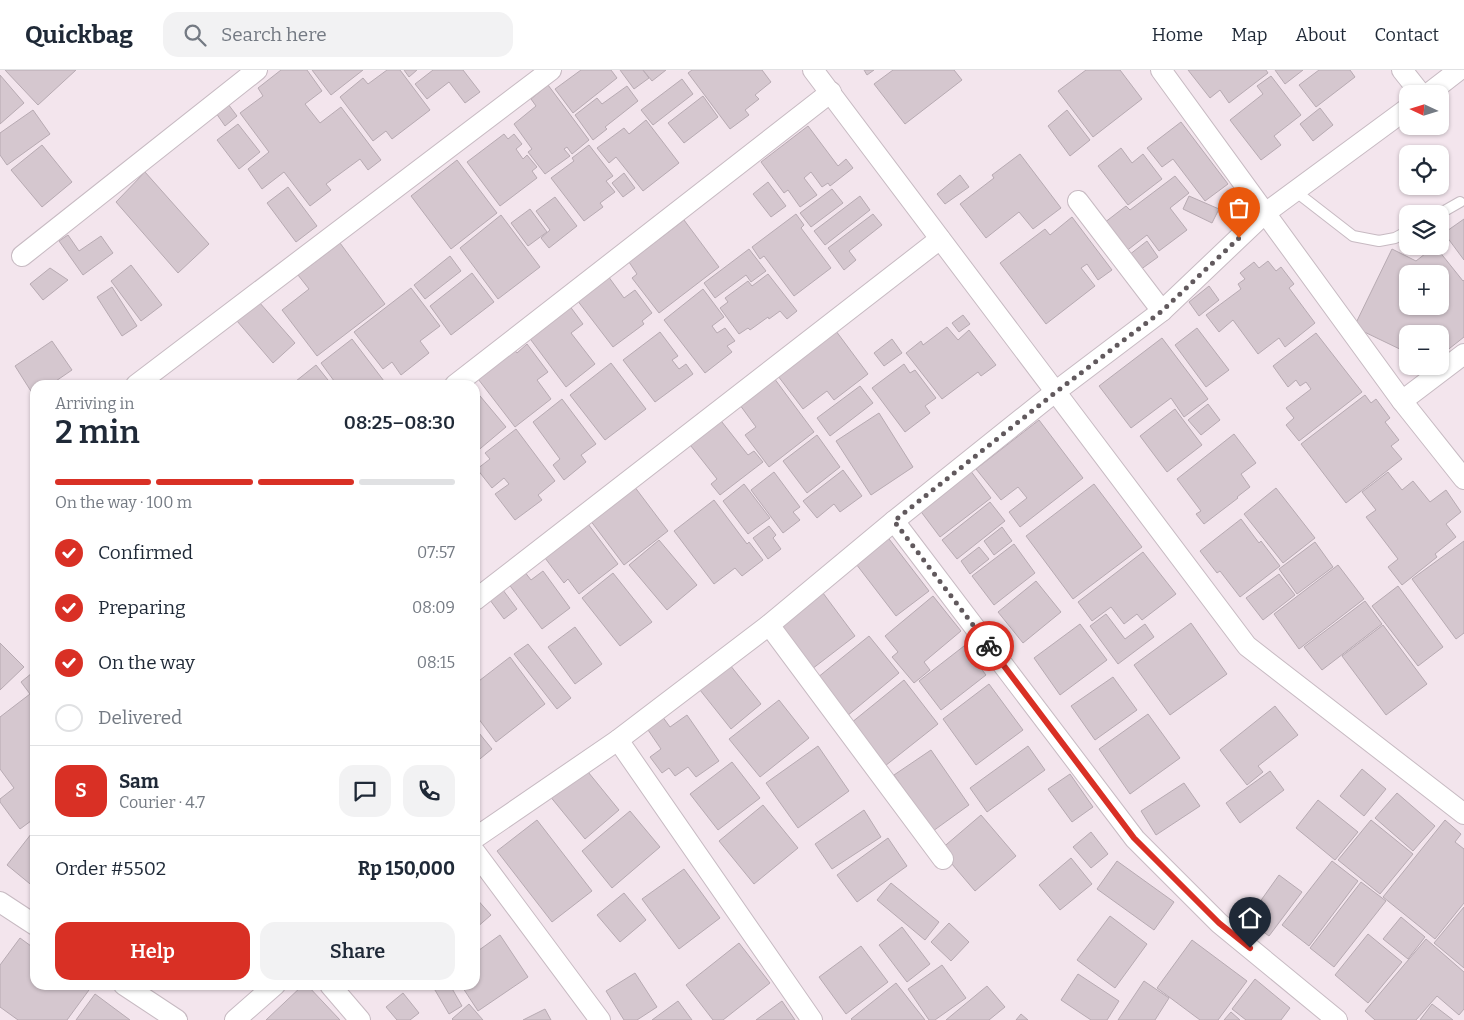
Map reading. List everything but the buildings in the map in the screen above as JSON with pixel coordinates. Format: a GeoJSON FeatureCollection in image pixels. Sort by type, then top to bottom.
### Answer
{"type":"FeatureCollection","features":[{"type":"Feature","properties":{"kind":"street"},"geometry":{"type":"LineString","coordinates":[[22,256],[257,70]]}},
{"type":"Feature","properties":{"kind":"street"},"geometry":{"type":"LineString","coordinates":[[143,380],[551,70]]}},
{"type":"Feature","properties":{"kind":"street"},"geometry":{"type":"LineString","coordinates":[[813,70],[1247,646],[1464,814]]}},
{"type":"Feature","properties":{"kind":"street"},"geometry":{"type":"LineString","coordinates":[[1161,70],[1402,401],[1464,479]]}},
{"type":"Feature","properties":{"kind":"street"},"geometry":{"type":"LineString","coordinates":[[1402,70],[1414,85]]}},
{"type":"Feature","properties":{"kind":"street"},"geometry":{"type":"LineString","coordinates":[[1440,85],[1459,70]]}},
{"type":"Feature","properties":{"kind":"street"},"geometry":{"type":"LineString","coordinates":[[461,380],[831,92]]}},
{"type":"Feature","properties":{"kind":"street"},"geometry":{"type":"LineString","coordinates":[[480,835],[618,740],[769,625],[894,521],[1056,392],[1162,311],[1264,214],[1294,190],[1399,114]]}},
{"type":"Feature","properties":{"kind":"street"},"geometry":{"type":"LineString","coordinates":[[1078,201],[1162,311]]}},
{"type":"Feature","properties":{"kind":"street"},"geometry":{"type":"LineString","coordinates":[[480,596],[940,239]]}},
{"type":"Feature","properties":{"kind":"street"},"geometry":{"type":"LineString","coordinates":[[1402,401],[1464,354]]}},
{"type":"Feature","properties":{"kind":"street"},"geometry":{"type":"LineString","coordinates":[[894,521],[1134,838],[1219,923],[1337,1020]]}},
{"type":"Feature","properties":{"kind":"street"},"geometry":{"type":"LineString","coordinates":[[769,625],[943,859]]}},
{"type":"Feature","properties":{"kind":"street"},"geometry":{"type":"LineString","coordinates":[[618,740],[812,1020]]}},
{"type":"Feature","properties":{"kind":"street"},"geometry":{"type":"LineString","coordinates":[[480,859],[600,1020]]}},
{"type":"Feature","properties":{"kind":"street"},"geometry":{"type":"LineString","coordinates":[[0,902],[30,923]]}},
{"type":"Feature","properties":{"kind":"street"},"geometry":{"type":"LineString","coordinates":[[132,990],[177,1020]]}},
{"type":"Feature","properties":{"kind":"street"},"geometry":{"type":"LineString","coordinates":[[235,1020],[269,990]]}},
{"type":"Feature","properties":{"kind":"street"},"geometry":{"type":"LineString","coordinates":[[334,990],[360,1020]]}},
{"type":"Feature","properties":{"kind":"lane"},"geometry":{"type":"LineString","coordinates":[[1294,190],[1353,236],[1379,241],[1399,236]]}},
{"type":"Feature","properties":{"kind":"lane"},"geometry":{"type":"LineString","coordinates":[[1449,208],[1460,202]]}},
{"type":"Feature","properties":{"kind":"way so far"},"geometry":{"type":"LineString","coordinates":[[989,646],[894,521],[1056,392],[1162,311],[1239,238]]}},
{"type":"Feature","properties":{"kind":"route"},"geometry":{"type":"LineString","coordinates":[[989,646],[1134,838],[1219,923],[1250,948]]}}]}
